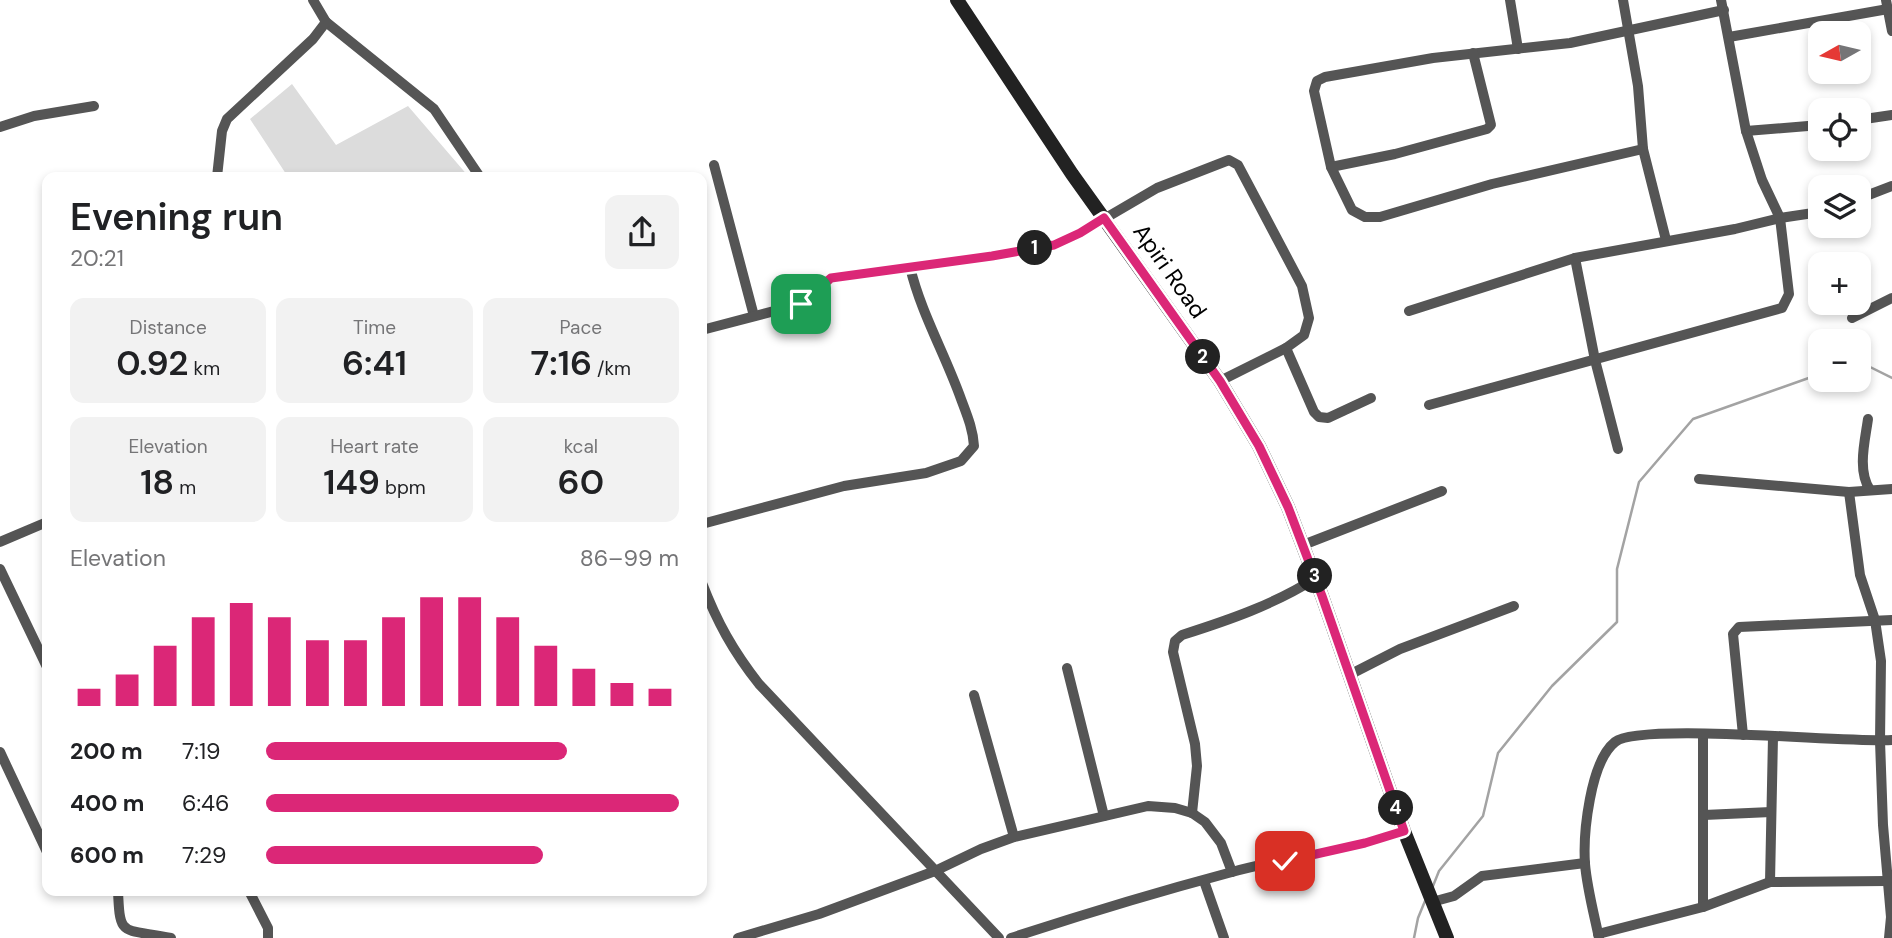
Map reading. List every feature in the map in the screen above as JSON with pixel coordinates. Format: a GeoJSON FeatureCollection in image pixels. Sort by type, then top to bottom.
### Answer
{"type":"FeatureCollection","features":[{"type":"Feature","properties":{"kind":"street"},"geometry":{"type":"LineString","coordinates":[[313,0],[326,22],[434,109],[477,172]]}},
{"type":"Feature","properties":{"kind":"street","name":"Apiri Road"},"geometry":{"type":"LineString","coordinates":[[957,0],[1072,174],[1220,381],[1259,446],[1316,578],[1404,831],[1447,938]]}},
{"type":"Feature","properties":{"kind":"street"},"geometry":{"type":"LineString","coordinates":[[1510,0],[1518,49]]}},
{"type":"Feature","properties":{"kind":"street"},"geometry":{"type":"LineString","coordinates":[[1623,0],[1638,86],[1643,149],[1666,240]]}},
{"type":"Feature","properties":{"kind":"street"},"geometry":{"type":"LineString","coordinates":[[1429,405],[1782,307],[1789,294],[1780,218],[1768,195],[1746,131],[1723,5],[1630,31],[1570,43],[1433,58],[1339,74],[1317,81],[1314,91],[1331,167],[1352,210],[1365,217],[1380,217],[1492,184],[1643,149]]}},
{"type":"Feature","properties":{"kind":"street"},"geometry":{"type":"LineString","coordinates":[[1729,37],[1887,5],[1892,31]]}},
{"type":"Feature","properties":{"kind":"street"},"geometry":{"type":"LineString","coordinates":[[218,172],[222,131],[227,119],[313,39],[326,22]]}},
{"type":"Feature","properties":{"kind":"street"},"geometry":{"type":"LineString","coordinates":[[1331,167],[1395,154],[1486,129],[1491,125],[1473,53]]}},
{"type":"Feature","properties":{"kind":"street"},"geometry":{"type":"LineString","coordinates":[[0,127],[34,116],[94,106]]}},
{"type":"Feature","properties":{"kind":"street"},"geometry":{"type":"LineString","coordinates":[[1871,118],[1892,115]]}},
{"type":"Feature","properties":{"kind":"street"},"geometry":{"type":"LineString","coordinates":[[1746,131],[1808,126]]}},
{"type":"Feature","properties":{"kind":"street"},"geometry":{"type":"LineString","coordinates":[[707,329],[801,304],[831,278],[1054,245],[1157,188],[1229,160],[1238,164],[1302,286],[1309,318],[1307,331],[1286,348],[1220,381]]}},
{"type":"Feature","properties":{"kind":"street"},"geometry":{"type":"LineString","coordinates":[[714,165],[754,316]]}},
{"type":"Feature","properties":{"kind":"street"},"geometry":{"type":"LineString","coordinates":[[1871,194],[1892,186]]}},
{"type":"Feature","properties":{"kind":"street"},"geometry":{"type":"LineString","coordinates":[[1409,311],[1575,258],[1808,214]]}},
{"type":"Feature","properties":{"kind":"street"},"geometry":{"type":"LineString","coordinates":[[1575,258],[1595,360],[1618,449]]}},
{"type":"Feature","properties":{"kind":"street"},"geometry":{"type":"LineString","coordinates":[[707,523],[844,486],[926,472],[961,461],[974,446],[973,432],[915,290],[910,267]]}},
{"type":"Feature","properties":{"kind":"street"},"geometry":{"type":"LineString","coordinates":[[1852,318],[1892,298]]}},
{"type":"Feature","properties":{"kind":"street"},"geometry":{"type":"LineString","coordinates":[[1286,348],[1314,412],[1319,417],[1328,418],[1370,398]]}},
{"type":"Feature","properties":{"kind":"street"},"geometry":{"type":"LineString","coordinates":[[1868,419],[1863,467],[1866,485],[1870,490]]}},
{"type":"Feature","properties":{"kind":"street"},"geometry":{"type":"LineString","coordinates":[[1699,479],[1849,492],[1892,489]]}},
{"type":"Feature","properties":{"kind":"street"},"geometry":{"type":"LineString","coordinates":[[1303,545],[1442,491]]}},
{"type":"Feature","properties":{"kind":"street"},"geometry":{"type":"LineString","coordinates":[[1849,492],[1860,575],[1875,620],[1881,660],[1880,741],[1891,917],[1889,938]]}},
{"type":"Feature","properties":{"kind":"street"},"geometry":{"type":"LineString","coordinates":[[0,542],[42,524]]}},
{"type":"Feature","properties":{"kind":"street"},"geometry":{"type":"LineString","coordinates":[[0,569],[42,657]]}},
{"type":"Feature","properties":{"kind":"street"},"geometry":{"type":"LineString","coordinates":[[1192,813],[1197,766],[1195,744],[1173,652],[1175,641],[1182,635],[1240,617],[1286,597],[1316,578]]}},
{"type":"Feature","properties":{"kind":"street"},"geometry":{"type":"LineString","coordinates":[[707,596],[716,619],[736,655],[759,684],[999,938]]}},
{"type":"Feature","properties":{"kind":"street"},"geometry":{"type":"LineString","coordinates":[[1351,674],[1400,649],[1514,606]]}},
{"type":"Feature","properties":{"kind":"street"},"geometry":{"type":"LineString","coordinates":[[1743,735],[1733,634],[1735,630],[1745,625],[1892,620]]}},
{"type":"Feature","properties":{"kind":"street"},"geometry":{"type":"LineString","coordinates":[[1067,668],[1104,816]]}},
{"type":"Feature","properties":{"kind":"street"},"geometry":{"type":"LineString","coordinates":[[974,695],[1014,837]]}},
{"type":"Feature","properties":{"kind":"street"},"geometry":{"type":"LineString","coordinates":[[1703,735],[1703,906]]}},
{"type":"Feature","properties":{"kind":"street"},"geometry":{"type":"LineString","coordinates":[[1887,881],[1770,882],[1703,906],[1598,936],[1585,863],[1593,785],[1602,761],[1614,743],[1623,737],[1743,735],[1892,740]]}},
{"type":"Feature","properties":{"kind":"street"},"geometry":{"type":"LineString","coordinates":[[1770,882],[1773,737]]}},
{"type":"Feature","properties":{"kind":"street"},"geometry":{"type":"LineString","coordinates":[[0,752],[42,841]]}},
{"type":"Feature","properties":{"kind":"street"},"geometry":{"type":"LineString","coordinates":[[738,938],[819,914],[935,871],[1014,837],[1147,806],[1175,808],[1192,813],[1205,822],[1222,843],[1232,872]]}},
{"type":"Feature","properties":{"kind":"street"},"geometry":{"type":"LineString","coordinates":[[1704,816],[1771,812]]}},
{"type":"Feature","properties":{"kind":"street"},"geometry":{"type":"LineString","coordinates":[[1011,938],[1091,911],[1232,872],[1365,843],[1404,831]]}},
{"type":"Feature","properties":{"kind":"street"},"geometry":{"type":"LineString","coordinates":[[1432,902],[1454,896],[1482,876],[1585,863]]}},
{"type":"Feature","properties":{"kind":"street"},"geometry":{"type":"LineString","coordinates":[[1204,881],[1224,938]]}},
{"type":"Feature","properties":{"kind":"street"},"geometry":{"type":"LineString","coordinates":[[118,896],[119,921],[121,931],[125,935],[131,937],[151,934],[171,938]]}},
{"type":"Feature","properties":{"kind":"street"},"geometry":{"type":"LineString","coordinates":[[252,896],[268,928],[268,938]]}},
{"type":"Feature","properties":{"kind":"shaded area"},"geometry":{"type":"Polygon","coordinates":[[[292,84],[336,145],[408,106],[465,172],[285,172],[250,119],[292,84]]]}},
{"type":"Feature","properties":{"kind":"waterway"},"geometry":{"type":"LineString","coordinates":[[1871,368],[1892,378]]}},
{"type":"Feature","properties":{"kind":"waterway"},"geometry":{"type":"LineString","coordinates":[[1433,886],[1439,871],[1483,816],[1498,753],[1552,686],[1617,622],[1617,569],[1639,482],[1693,419],[1808,378]]}},
{"type":"Feature","properties":{"kind":"waterway"},"geometry":{"type":"LineString","coordinates":[[1414,938],[1425,901]]}},
{"type":"Feature","properties":{"kind":"route"},"geometry":{"type":"LineString","coordinates":[[801,304],[831,278],[1054,245],[1104,218],[1220,381],[1259,446],[1288,507],[1322,596],[1404,831],[1365,843],[1285,861]]}}]}
